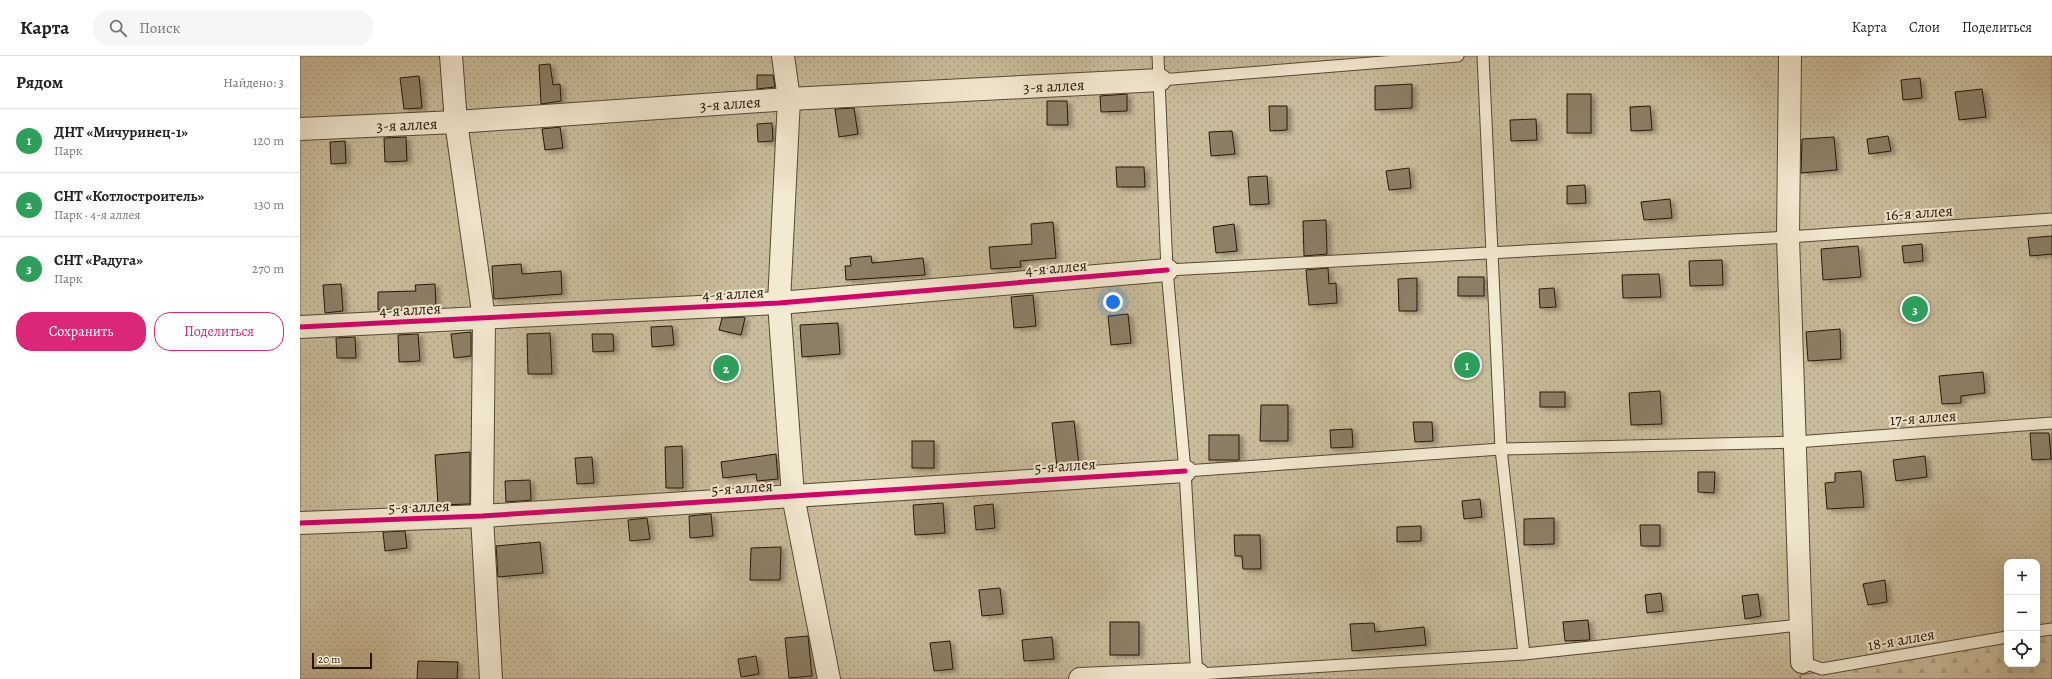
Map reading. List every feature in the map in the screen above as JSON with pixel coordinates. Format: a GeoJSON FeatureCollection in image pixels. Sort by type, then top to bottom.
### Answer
{"type":"FeatureCollection","features":[{"type":"Feature","properties":{"kind":"street"},"geometry":{"type":"LineString","coordinates":[[451,56],[456,122],[484,319],[482,516],[491,679]]}},
{"type":"Feature","properties":{"kind":"street"},"geometry":{"type":"LineString","coordinates":[[783,56],[790,99],[779,303],[793,496],[829,679]]}},
{"type":"Feature","properties":{"kind":"street"},"geometry":{"type":"LineString","coordinates":[[1790,56],[1788,237],[1796,442],[1802,662]]}},
{"type":"Feature","properties":{"kind":"street","name":"3-я аллея"},"geometry":{"type":"LineString","coordinates":[[300,129],[456,122],[790,99],[1160,80]]}},
{"type":"Feature","properties":{"kind":"street","name":"4-я аллея"},"geometry":{"type":"LineString","coordinates":[[300,328],[779,303],[1167,270]]}},
{"type":"Feature","properties":{"kind":"street","name":"5-я аллея"},"geometry":{"type":"LineString","coordinates":[[300,523],[482,516],[1185,471]]}},
{"type":"Feature","properties":{"kind":"street"},"geometry":{"type":"LineString","coordinates":[[1080,679],[1197,677]]}},
{"type":"Feature","properties":{"kind":"lane"},"geometry":{"type":"LineString","coordinates":[[1158,56],[1167,270],[1185,471],[1197,677],[1524,654],[1800,625]]}},
{"type":"Feature","properties":{"kind":"lane"},"geometry":{"type":"LineString","coordinates":[[1160,80],[1458,56]]}},
{"type":"Feature","properties":{"kind":"lane"},"geometry":{"type":"LineString","coordinates":[[1483,56],[1501,449],[1524,654]]}},
{"type":"Feature","properties":{"kind":"lane","name":"16-я аллея"},"geometry":{"type":"LineString","coordinates":[[1167,270],[1788,237],[2052,219]]}},
{"type":"Feature","properties":{"kind":"lane","name":"17-я аллея"},"geometry":{"type":"LineString","coordinates":[[1185,471],[1501,449],[1796,442],[2052,423]]}},
{"type":"Feature","properties":{"kind":"lane"},"geometry":{"type":"LineString","coordinates":[[2040,631],[2052,629]]}},
{"type":"Feature","properties":{"kind":"lane","name":"18-я аллея"},"geometry":{"type":"LineString","coordinates":[[1802,662],[1822,669],[2004,637]]}},
{"type":"Feature","properties":{"kind":"green space"},"geometry":{"type":"Polygon","coordinates":[[[300,56],[2052,56],[2052,632],[2040,634],[2040,559],[2004,559],[2004,641],[1800,675],[1800,679],[300,679],[300,56]]]}},
{"type":"Feature","properties":{"kind":"green space"},"geometry":{"type":"Polygon","coordinates":[[[2052,632],[2052,679],[1800,679],[1800,675],[2004,641],[2004,667],[2040,667],[2040,634],[2052,632]]]}},
{"type":"Feature","properties":{"kind":"building"},"geometry":{"type":"Polygon","coordinates":[[[550,64],[553,85],[560,84],[561,101],[541,104],[539,65],[550,64]]]}},
{"type":"Feature","properties":{"kind":"building"},"geometry":{"type":"Polygon","coordinates":[[[757,75],[773,75],[775,87],[757,89],[757,75]]]}},
{"type":"Feature","properties":{"kind":"building"},"geometry":{"type":"Polygon","coordinates":[[[419,76],[422,108],[404,109],[400,78],[419,76]]]}},
{"type":"Feature","properties":{"kind":"building"},"geometry":{"type":"Polygon","coordinates":[[[1920,78],[1922,98],[1903,100],[1901,80],[1920,78]]]}},
{"type":"Feature","properties":{"kind":"building"},"geometry":{"type":"Polygon","coordinates":[[[1412,84],[1412,108],[1375,110],[1375,86],[1412,84]]]}},
{"type":"Feature","properties":{"kind":"building"},"geometry":{"type":"Polygon","coordinates":[[[1982,89],[1986,117],[1959,120],[1955,92],[1982,89]]]}},
{"type":"Feature","properties":{"kind":"building"},"geometry":{"type":"Polygon","coordinates":[[[1127,94],[1127,111],[1101,112],[1100,96],[1127,94]]]}},
{"type":"Feature","properties":{"kind":"building"},"geometry":{"type":"Polygon","coordinates":[[[1567,94],[1591,94],[1591,133],[1567,133],[1567,94]]]}},
{"type":"Feature","properties":{"kind":"building"},"geometry":{"type":"Polygon","coordinates":[[[1047,101],[1067,101],[1068,125],[1047,125],[1047,101]]]}},
{"type":"Feature","properties":{"kind":"building"},"geometry":{"type":"Polygon","coordinates":[[[1269,106],[1287,106],[1287,130],[1270,131],[1269,106]]]}},
{"type":"Feature","properties":{"kind":"building"},"geometry":{"type":"Polygon","coordinates":[[[1650,106],[1652,130],[1631,131],[1630,107],[1650,106]]]}},
{"type":"Feature","properties":{"kind":"building"},"geometry":{"type":"Polygon","coordinates":[[[854,108],[858,134],[839,137],[835,109],[854,108]]]}},
{"type":"Feature","properties":{"kind":"building"},"geometry":{"type":"Polygon","coordinates":[[[1536,119],[1537,140],[1511,141],[1510,120],[1536,119]]]}},
{"type":"Feature","properties":{"kind":"building"},"geometry":{"type":"Polygon","coordinates":[[[772,123],[773,141],[758,142],[757,124],[772,123]]]}},
{"type":"Feature","properties":{"kind":"building"},"geometry":{"type":"Polygon","coordinates":[[[560,127],[563,148],[545,150],[542,129],[560,127]]]}},
{"type":"Feature","properties":{"kind":"building"},"geometry":{"type":"Polygon","coordinates":[[[1232,131],[1235,154],[1211,156],[1209,132],[1232,131]]]}},
{"type":"Feature","properties":{"kind":"building"},"geometry":{"type":"Polygon","coordinates":[[[1888,136],[1891,151],[1869,154],[1867,139],[1888,136]]]}},
{"type":"Feature","properties":{"kind":"building"},"geometry":{"type":"Polygon","coordinates":[[[406,137],[407,161],[385,162],[384,138],[406,137]]]}},
{"type":"Feature","properties":{"kind":"building"},"geometry":{"type":"Polygon","coordinates":[[[1834,137],[1837,170],[1801,173],[1802,139],[1834,137]]]}},
{"type":"Feature","properties":{"kind":"building"},"geometry":{"type":"Polygon","coordinates":[[[345,141],[346,163],[331,164],[330,142],[345,141]]]}},
{"type":"Feature","properties":{"kind":"building"},"geometry":{"type":"Polygon","coordinates":[[[1116,167],[1144,167],[1145,187],[1117,187],[1116,167]]]}},
{"type":"Feature","properties":{"kind":"building"},"geometry":{"type":"Polygon","coordinates":[[[1409,168],[1411,188],[1389,190],[1386,171],[1409,168]]]}},
{"type":"Feature","properties":{"kind":"building"},"geometry":{"type":"Polygon","coordinates":[[[1267,176],[1269,204],[1250,205],[1248,177],[1267,176]]]}},
{"type":"Feature","properties":{"kind":"building"},"geometry":{"type":"Polygon","coordinates":[[[1585,185],[1586,203],[1567,204],[1567,186],[1585,185]]]}},
{"type":"Feature","properties":{"kind":"building"},"geometry":{"type":"Polygon","coordinates":[[[1670,199],[1672,218],[1644,220],[1641,202],[1670,199]]]}},
{"type":"Feature","properties":{"kind":"building"},"geometry":{"type":"Polygon","coordinates":[[[1326,220],[1327,254],[1304,256],[1303,221],[1326,220]]]}},
{"type":"Feature","properties":{"kind":"building"},"geometry":{"type":"Polygon","coordinates":[[[1053,222],[1056,258],[1020,261],[1021,267],[991,269],[989,247],[1032,244],[1031,224],[1053,222]]]}},
{"type":"Feature","properties":{"kind":"building"},"geometry":{"type":"Polygon","coordinates":[[[1234,224],[1237,251],[1216,253],[1213,227],[1234,224]]]}},
{"type":"Feature","properties":{"kind":"building"},"geometry":{"type":"Polygon","coordinates":[[[2052,236],[2052,254],[2030,256],[2028,238],[2052,236]]]}},
{"type":"Feature","properties":{"kind":"building"},"geometry":{"type":"Polygon","coordinates":[[[1922,244],[1923,261],[1904,263],[1902,246],[1922,244]]]}},
{"type":"Feature","properties":{"kind":"building"},"geometry":{"type":"Polygon","coordinates":[[[1858,246],[1861,277],[1823,280],[1821,249],[1858,246]]]}},
{"type":"Feature","properties":{"kind":"building"},"geometry":{"type":"Polygon","coordinates":[[[871,256],[872,263],[923,258],[925,275],[846,280],[845,266],[851,266],[850,258],[871,256]]]}},
{"type":"Feature","properties":{"kind":"building"},"geometry":{"type":"Polygon","coordinates":[[[1722,260],[1723,285],[1690,286],[1689,261],[1722,260]]]}},
{"type":"Feature","properties":{"kind":"building"},"geometry":{"type":"Polygon","coordinates":[[[521,264],[522,274],[561,271],[562,294],[494,299],[492,266],[521,264]]]}},
{"type":"Feature","properties":{"kind":"building"},"geometry":{"type":"Polygon","coordinates":[[[1328,268],[1329,284],[1336,283],[1337,303],[1309,305],[1306,270],[1328,268]]]}},
{"type":"Feature","properties":{"kind":"building"},"geometry":{"type":"Polygon","coordinates":[[[1659,274],[1661,297],[1623,298],[1622,275],[1659,274]]]}},
{"type":"Feature","properties":{"kind":"building"},"geometry":{"type":"Polygon","coordinates":[[[1458,277],[1484,277],[1484,296],[1458,296],[1458,277]]]}},
{"type":"Feature","properties":{"kind":"building"},"geometry":{"type":"Polygon","coordinates":[[[1417,278],[1417,311],[1399,311],[1398,279],[1417,278]]]}},
{"type":"Feature","properties":{"kind":"building"},"geometry":{"type":"Polygon","coordinates":[[[341,284],[343,311],[325,313],[323,285],[341,284]]]}},
{"type":"Feature","properties":{"kind":"building"},"geometry":{"type":"Polygon","coordinates":[[[435,284],[436,307],[378,310],[378,292],[416,291],[415,285],[435,284]]]}},
{"type":"Feature","properties":{"kind":"building"},"geometry":{"type":"Polygon","coordinates":[[[1554,288],[1556,307],[1540,308],[1539,289],[1554,288]]]}},
{"type":"Feature","properties":{"kind":"building"},"geometry":{"type":"Polygon","coordinates":[[[1033,295],[1036,326],[1014,328],[1011,297],[1033,295]]]}},
{"type":"Feature","properties":{"kind":"building"},"geometry":{"type":"Polygon","coordinates":[[[1128,314],[1131,343],[1111,345],[1108,316],[1128,314]]]}},
{"type":"Feature","properties":{"kind":"building"},"geometry":{"type":"Polygon","coordinates":[[[722,318],[745,318],[741,335],[719,330],[722,318]]]}},
{"type":"Feature","properties":{"kind":"building"},"geometry":{"type":"Polygon","coordinates":[[[838,323],[840,354],[802,357],[800,325],[838,323]]]}},
{"type":"Feature","properties":{"kind":"building"},"geometry":{"type":"Polygon","coordinates":[[[672,326],[674,345],[652,347],[651,327],[672,326]]]}},
{"type":"Feature","properties":{"kind":"building"},"geometry":{"type":"Polygon","coordinates":[[[1840,329],[1841,359],[1808,361],[1806,332],[1840,329]]]}},
{"type":"Feature","properties":{"kind":"building"},"geometry":{"type":"Polygon","coordinates":[[[471,332],[471,356],[454,358],[451,334],[471,332]]]}},
{"type":"Feature","properties":{"kind":"building"},"geometry":{"type":"Polygon","coordinates":[[[550,333],[552,374],[528,374],[527,334],[550,333]]]}},
{"type":"Feature","properties":{"kind":"building"},"geometry":{"type":"Polygon","coordinates":[[[418,334],[420,361],[399,362],[398,335],[418,334]]]}},
{"type":"Feature","properties":{"kind":"building"},"geometry":{"type":"Polygon","coordinates":[[[592,334],[613,334],[614,351],[593,352],[592,334]]]}},
{"type":"Feature","properties":{"kind":"building"},"geometry":{"type":"Polygon","coordinates":[[[355,337],[356,358],[337,358],[336,338],[355,337]]]}},
{"type":"Feature","properties":{"kind":"building"},"geometry":{"type":"Polygon","coordinates":[[[1983,372],[1985,393],[1961,396],[1961,403],[1942,404],[1939,376],[1983,372]]]}},
{"type":"Feature","properties":{"kind":"building"},"geometry":{"type":"Polygon","coordinates":[[[1660,391],[1662,424],[1631,425],[1629,393],[1660,391]]]}},
{"type":"Feature","properties":{"kind":"building"},"geometry":{"type":"Polygon","coordinates":[[[1540,392],[1565,392],[1565,407],[1540,407],[1540,392]]]}},
{"type":"Feature","properties":{"kind":"building"},"geometry":{"type":"Polygon","coordinates":[[[1261,405],[1288,405],[1288,441],[1260,441],[1261,405]]]}},
{"type":"Feature","properties":{"kind":"building"},"geometry":{"type":"Polygon","coordinates":[[[1074,421],[1079,465],[1057,467],[1052,423],[1074,421]]]}},
{"type":"Feature","properties":{"kind":"building"},"geometry":{"type":"Polygon","coordinates":[[[1413,422],[1432,422],[1433,441],[1415,442],[1413,422]]]}},
{"type":"Feature","properties":{"kind":"building"},"geometry":{"type":"Polygon","coordinates":[[[1352,429],[1353,447],[1331,448],[1330,430],[1352,429]]]}},
{"type":"Feature","properties":{"kind":"building"},"geometry":{"type":"Polygon","coordinates":[[[2030,433],[2049,433],[2051,459],[2032,460],[2030,433]]]}},
{"type":"Feature","properties":{"kind":"building"},"geometry":{"type":"Polygon","coordinates":[[[1209,435],[1239,435],[1239,460],[1209,460],[1209,435]]]}},
{"type":"Feature","properties":{"kind":"building"},"geometry":{"type":"Polygon","coordinates":[[[912,441],[934,441],[934,468],[912,468],[912,441]]]}},
{"type":"Feature","properties":{"kind":"building"},"geometry":{"type":"Polygon","coordinates":[[[682,446],[683,488],[666,488],[665,447],[682,446]]]}},
{"type":"Feature","properties":{"kind":"building"},"geometry":{"type":"Polygon","coordinates":[[[470,452],[470,504],[438,505],[435,455],[470,452]]]}},
{"type":"Feature","properties":{"kind":"building"},"geometry":{"type":"Polygon","coordinates":[[[776,454],[778,479],[757,481],[756,474],[723,478],[721,462],[776,454]]]}},
{"type":"Feature","properties":{"kind":"building"},"geometry":{"type":"Polygon","coordinates":[[[1925,456],[1927,477],[1896,481],[1893,460],[1925,456]]]}},
{"type":"Feature","properties":{"kind":"building"},"geometry":{"type":"Polygon","coordinates":[[[592,457],[594,483],[577,484],[575,458],[592,457]]]}},
{"type":"Feature","properties":{"kind":"building"},"geometry":{"type":"Polygon","coordinates":[[[1861,471],[1864,507],[1827,509],[1825,483],[1835,482],[1835,473],[1861,471]]]}},
{"type":"Feature","properties":{"kind":"building"},"geometry":{"type":"Polygon","coordinates":[[[1698,472],[1715,472],[1714,493],[1698,492],[1698,472]]]}},
{"type":"Feature","properties":{"kind":"building"},"geometry":{"type":"Polygon","coordinates":[[[530,480],[531,500],[506,502],[505,481],[530,480]]]}},
{"type":"Feature","properties":{"kind":"building"},"geometry":{"type":"Polygon","coordinates":[[[1480,499],[1482,517],[1464,519],[1462,501],[1480,499]]]}},
{"type":"Feature","properties":{"kind":"building"},"geometry":{"type":"Polygon","coordinates":[[[943,503],[945,533],[915,535],[913,505],[943,503]]]}},
{"type":"Feature","properties":{"kind":"building"},"geometry":{"type":"Polygon","coordinates":[[[993,504],[995,528],[976,530],[974,506],[993,504]]]}},
{"type":"Feature","properties":{"kind":"building"},"geometry":{"type":"Polygon","coordinates":[[[711,514],[713,536],[690,538],[689,516],[711,514]]]}},
{"type":"Feature","properties":{"kind":"building"},"geometry":{"type":"Polygon","coordinates":[[[647,518],[650,539],[630,541],[628,520],[647,518]]]}},
{"type":"Feature","properties":{"kind":"building"},"geometry":{"type":"Polygon","coordinates":[[[1554,518],[1554,544],[1524,545],[1524,519],[1554,518]]]}},
{"type":"Feature","properties":{"kind":"building"},"geometry":{"type":"Polygon","coordinates":[[[1640,525],[1660,525],[1660,546],[1641,546],[1640,525]]]}},
{"type":"Feature","properties":{"kind":"building"},"geometry":{"type":"Polygon","coordinates":[[[1421,526],[1421,541],[1397,542],[1397,527],[1421,526]]]}},
{"type":"Feature","properties":{"kind":"building"},"geometry":{"type":"Polygon","coordinates":[[[405,531],[407,548],[385,551],[383,532],[405,531]]]}},
{"type":"Feature","properties":{"kind":"building"},"geometry":{"type":"Polygon","coordinates":[[[1234,535],[1260,535],[1261,569],[1243,569],[1242,556],[1235,556],[1234,535]]]}},
{"type":"Feature","properties":{"kind":"building"},"geometry":{"type":"Polygon","coordinates":[[[540,542],[543,573],[498,577],[496,546],[540,542]]]}},
{"type":"Feature","properties":{"kind":"building"},"geometry":{"type":"Polygon","coordinates":[[[781,547],[780,580],[750,580],[751,548],[781,547]]]}},
{"type":"Feature","properties":{"kind":"building"},"geometry":{"type":"Polygon","coordinates":[[[1885,580],[1887,602],[1868,605],[1863,584],[1885,580]]]}},
{"type":"Feature","properties":{"kind":"building"},"geometry":{"type":"Polygon","coordinates":[[[1000,588],[1003,614],[982,616],[979,590],[1000,588]]]}},
{"type":"Feature","properties":{"kind":"building"},"geometry":{"type":"Polygon","coordinates":[[[1661,593],[1663,611],[1647,613],[1645,595],[1661,593]]]}},
{"type":"Feature","properties":{"kind":"building"},"geometry":{"type":"Polygon","coordinates":[[[1758,594],[1761,616],[1745,619],[1742,596],[1758,594]]]}},
{"type":"Feature","properties":{"kind":"building"},"geometry":{"type":"Polygon","coordinates":[[[1588,620],[1590,640],[1565,641],[1563,622],[1588,620]]]}},
{"type":"Feature","properties":{"kind":"building"},"geometry":{"type":"Polygon","coordinates":[[[1110,622],[1139,622],[1139,655],[1110,655],[1110,622]]]}},
{"type":"Feature","properties":{"kind":"building"},"geometry":{"type":"Polygon","coordinates":[[[1374,623],[1375,632],[1424,627],[1426,645],[1352,651],[1350,624],[1374,623]]]}},
{"type":"Feature","properties":{"kind":"building"},"geometry":{"type":"Polygon","coordinates":[[[808,636],[812,676],[789,678],[785,638],[808,636]]]}},
{"type":"Feature","properties":{"kind":"building"},"geometry":{"type":"Polygon","coordinates":[[[1052,637],[1054,659],[1024,661],[1022,640],[1052,637]]]}},
{"type":"Feature","properties":{"kind":"building"},"geometry":{"type":"Polygon","coordinates":[[[950,641],[953,669],[934,671],[930,643],[950,641]]]}},
{"type":"Feature","properties":{"kind":"building"},"geometry":{"type":"Polygon","coordinates":[[[756,656],[759,674],[741,677],[738,659],[756,656]]]}},
{"type":"Feature","properties":{"kind":"building"},"geometry":{"type":"Polygon","coordinates":[[[418,661],[458,662],[457,679],[417,679],[418,661]]]}},
{"type":"Feature","properties":{"kind":"cycle path"},"geometry":{"type":"LineString","coordinates":[[300,327],[779,303],[1167,270]]}},
{"type":"Feature","properties":{"kind":"cycle path"},"geometry":{"type":"LineString","coordinates":[[300,523],[482,516],[1185,471]]}},
{"type":"Feature","properties":{"kind":"place","name":"СНТ «Радуга»"},"geometry":{"type":"Point","coordinates":[1915,309]}},
{"type":"Feature","properties":{"kind":"place","name":"ДНТ «Мичуринец-1»"},"geometry":{"type":"Point","coordinates":[1467,365]}},
{"type":"Feature","properties":{"kind":"place","name":"СНТ «Котлостроитель»"},"geometry":{"type":"Point","coordinates":[726,368]}}]}
